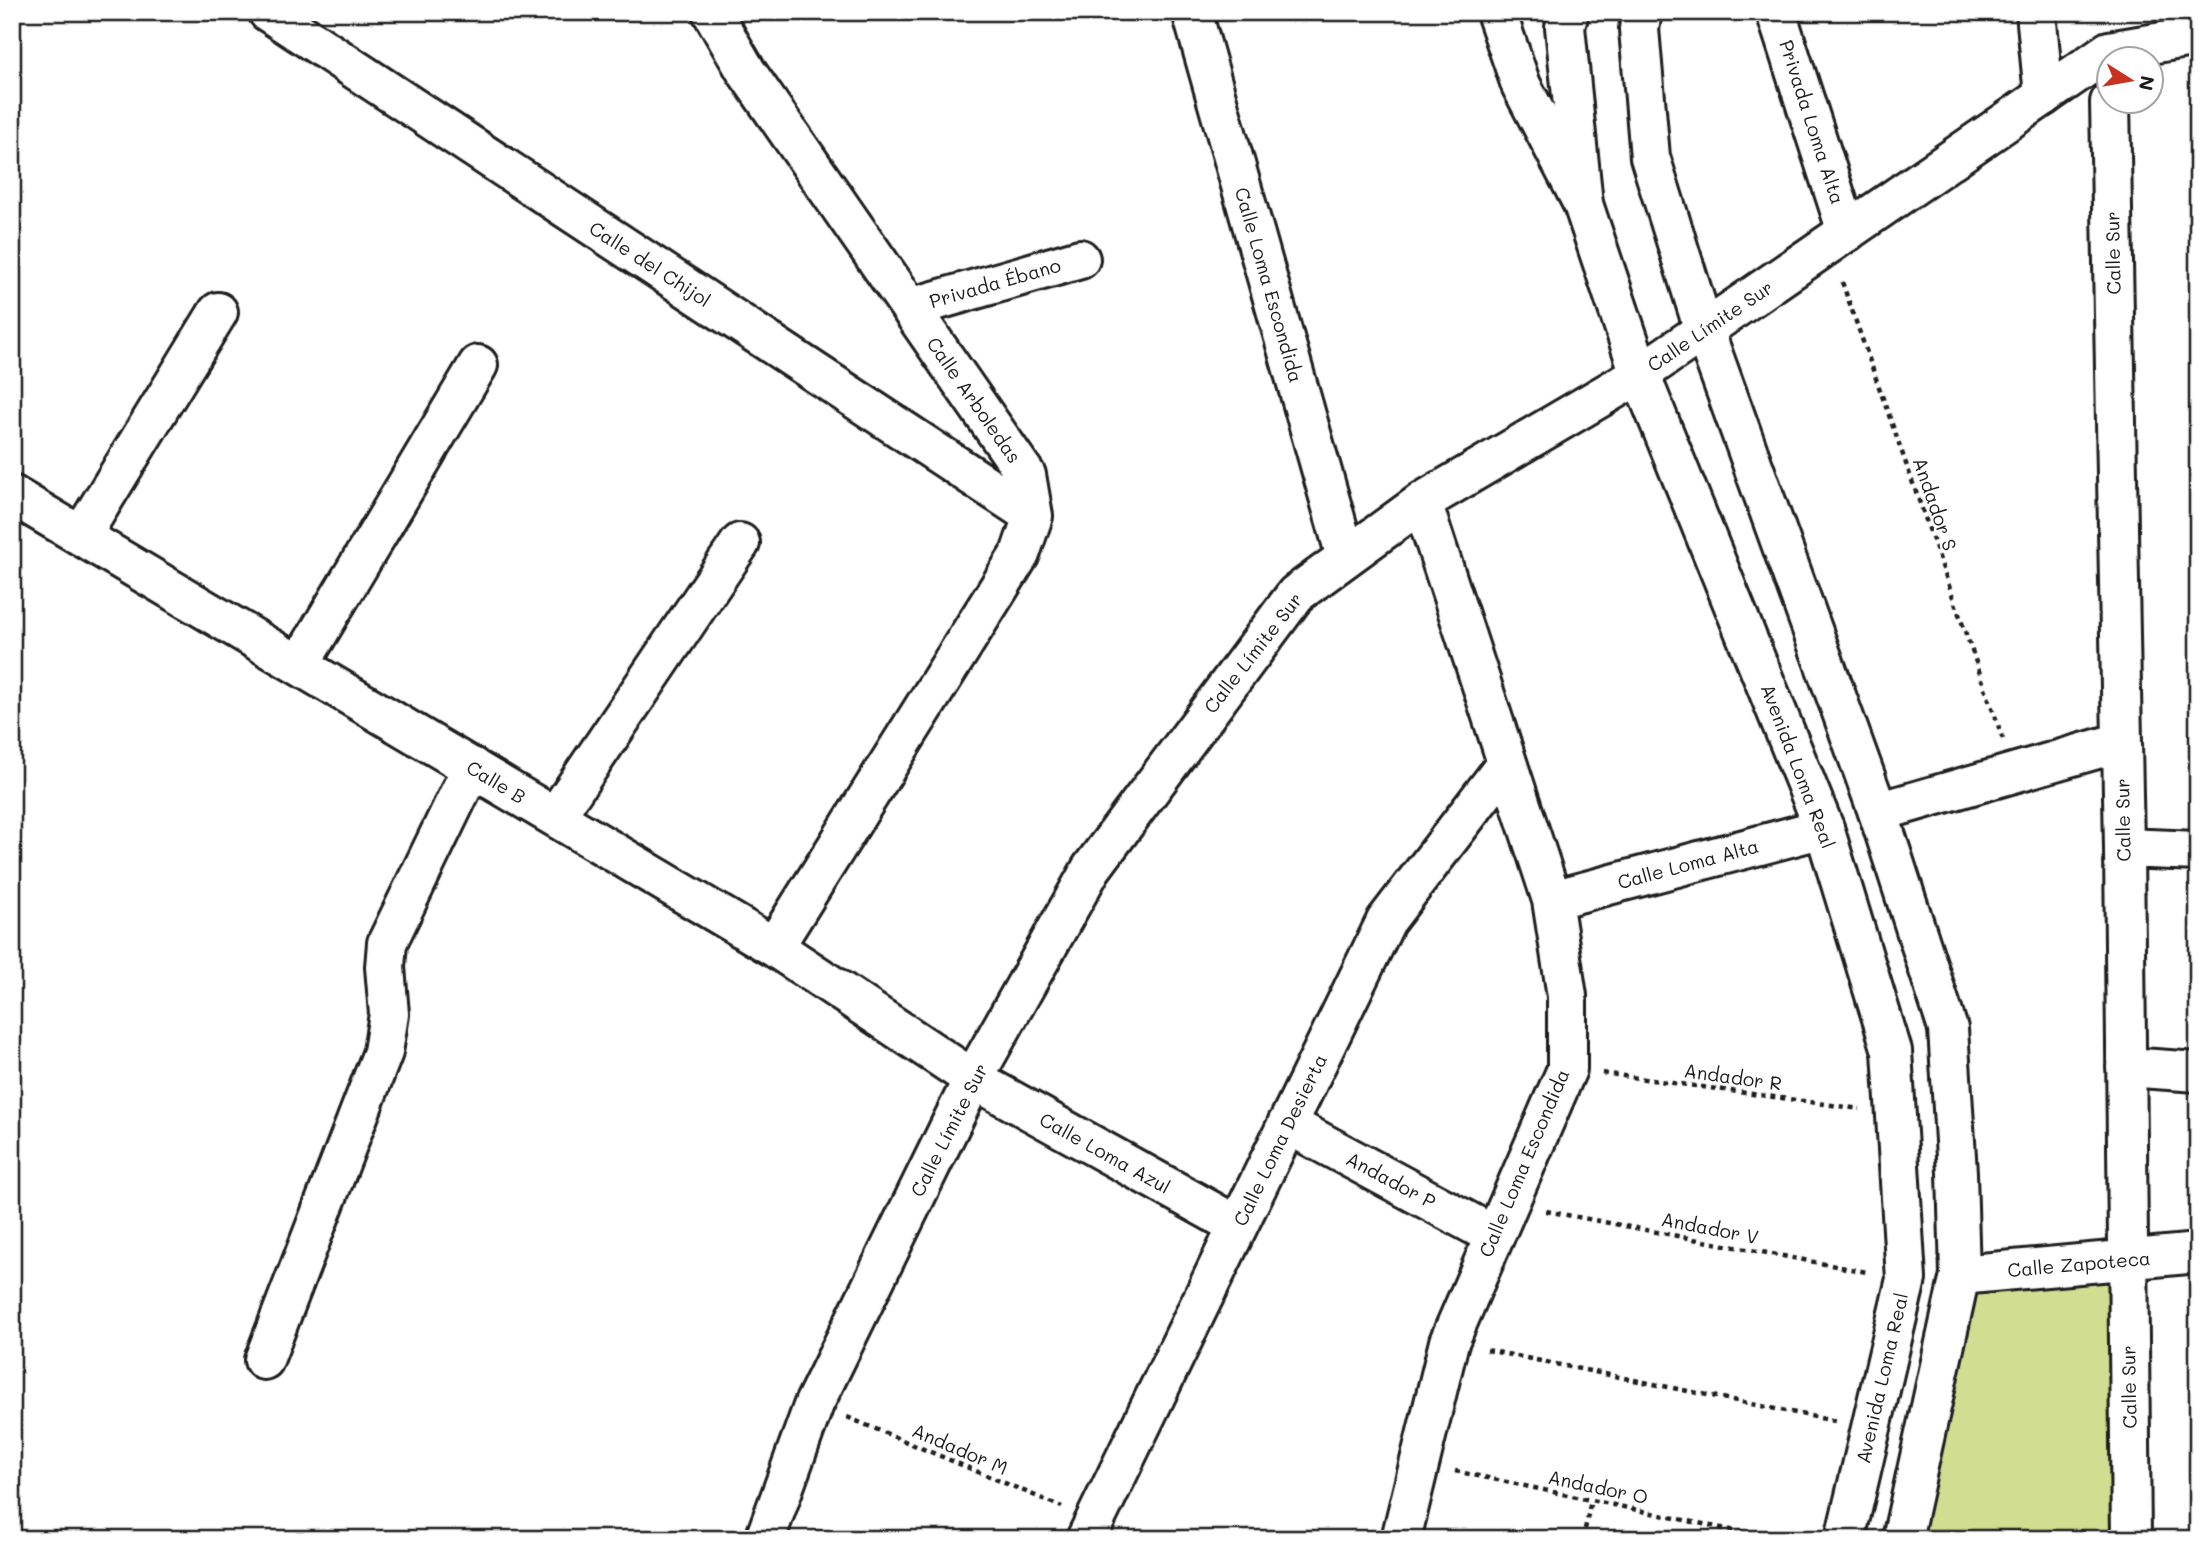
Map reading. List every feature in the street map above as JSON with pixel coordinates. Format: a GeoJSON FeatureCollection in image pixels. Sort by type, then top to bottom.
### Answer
{"type":"FeatureCollection","features":[{"type":"Feature","properties":{"kind":"street","name":"Calle del Chijol"},"geometry":{"type":"LineString","coordinates":[[268,12],[1033,516]]}},
{"type":"Feature","properties":{"kind":"street","name":"Calle Loma Escondida"},"geometry":{"type":"LineString","coordinates":[[1192,12],[1346,557]]}},
{"type":"Feature","properties":{"kind":"street"},"geometry":{"type":"LineString","coordinates":[[1496,12],[1521,85],[1583,204]]}},
{"type":"Feature","properties":{"kind":"street","name":"Avenida Loma Real"},"geometry":{"type":"LineString","coordinates":[[1569,12],[1565,27],[1583,204],[1640,374],[1824,828],[1892,1051],[1906,1279],[1845,1539]]}},
{"type":"Feature","properties":{"kind":"street"},"geometry":{"type":"LineString","coordinates":[[1642,12],[1639,29],[1650,158],[1704,330],[1878,812],[1948,1029],[1960,1275],[1902,1539]]}},
{"type":"Feature","properties":{"kind":"street","name":"Privada Loma Alta"},"geometry":{"type":"LineString","coordinates":[[1776,12],[1838,238]]}},
{"type":"Feature","properties":{"kind":"street"},"geometry":{"type":"LineString","coordinates":[[2036,12],[2044,96]]}},
{"type":"Feature","properties":{"kind":"street","name":"Calle Arboledas"},"geometry":{"type":"LineString","coordinates":[[719,14],[746,71],[1026,475],[1033,516],[1020,554],[774,947]]}},
{"type":"Feature","properties":{"kind":"street","name":"Calle Límite Sur"},"geometry":{"type":"LineString","coordinates":[[2151,46],[2198,36]]}},
{"type":"Feature","properties":{"kind":"street","name":"Calle Límite Sur"},"geometry":{"type":"LineString","coordinates":[[765,1539],[814,1404],[973,1079],[1091,869],[1296,594],[1422,502],[1640,374],[2044,96],[2094,64]]}},
{"type":"Feature","properties":{"kind":"street","name":"Calle Sur"},"geometry":{"type":"LineString","coordinates":[[2110,116],[2124,848],[2131,1539]]}},
{"type":"Feature","properties":{"kind":"street","name":"Privada Ébano"},"geometry":{"type":"LineString","coordinates":[[910,308],[1080,259]]}},
{"type":"Feature","properties":{"kind":"street"},"geometry":{"type":"LineString","coordinates":[[81,536],[218,312]]}},
{"type":"Feature","properties":{"kind":"street"},"geometry":{"type":"LineString","coordinates":[[300,664],[478,365]]}},
{"type":"Feature","properties":{"kind":"street","name":"Calle B"},"geometry":{"type":"LineString","coordinates":[[12,495],[774,947],[973,1079]]}},
{"type":"Feature","properties":{"kind":"street","name":"Calle Loma Escondida"},"geometry":{"type":"LineString","coordinates":[[1401,1539],[1449,1342],[1567,1069],[1567,996],[1552,900],[1422,502]]}},
{"type":"Feature","properties":{"kind":"street"},"geometry":{"type":"LineString","coordinates":[[555,817],[740,543]]}},
{"type":"Feature","properties":{"kind":"street"},"geometry":{"type":"LineString","coordinates":[[1878,812],[2121,743]]}},
{"type":"Feature","properties":{"kind":"street","name":"Calle Loma Desierta"},"geometry":{"type":"LineString","coordinates":[[1091,1530],[1386,921],[1507,763]]}},
{"type":"Feature","properties":{"kind":"street"},"geometry":{"type":"LineString","coordinates":[[264,1360],[383,1052],[389,1014],[385,967],[387,943],[472,767]]}},
{"type":"Feature","properties":{"kind":"street","name":"Calle Loma Alta"},"geometry":{"type":"LineString","coordinates":[[1552,900],[1824,828]]}},
{"type":"Feature","properties":{"kind":"street"},"geometry":{"type":"LineString","coordinates":[[2124,848],[2198,851]]}},
{"type":"Feature","properties":{"kind":"street"},"geometry":{"type":"LineString","coordinates":[[2126,1068],[2198,1072]]}},
{"type":"Feature","properties":{"kind":"street","name":"Calle Loma Azul"},"geometry":{"type":"LineString","coordinates":[[973,1079],[1238,1226]]}},
{"type":"Feature","properties":{"kind":"street","name":"Andador P"},"geometry":{"type":"LineString","coordinates":[[1287,1124],[1502,1220]]}},
{"type":"Feature","properties":{"kind":"street","name":"Calle Zapoteca"},"geometry":{"type":"LineString","coordinates":[[1960,1275],[2198,1254]]}},
{"type":"Feature","properties":{"kind":"street"},"geometry":{"type":"LineString","coordinates":[[1871,1428],[1924,1439]]}},
{"type":"Feature","properties":{"kind":"path","name":"Andador S"},"geometry":{"type":"LineString","coordinates":[[1838,238],[2015,773]]}},
{"type":"Feature","properties":{"kind":"path","name":"Andador R"},"geometry":{"type":"LineString","coordinates":[[1567,1069],[1896,1114]]}},
{"type":"Feature","properties":{"kind":"path","name":"Andador V"},"geometry":{"type":"LineString","coordinates":[[1502,1220],[1906,1279]]}},
{"type":"Feature","properties":{"kind":"path"},"geometry":{"type":"LineString","coordinates":[[1449,1342],[1871,1428]]}},
{"type":"Feature","properties":{"kind":"path","name":"Andador M"},"geometry":{"type":"LineString","coordinates":[[814,1404],[1091,1530]]}},
{"type":"Feature","properties":{"kind":"path","name":"Andador O"},"geometry":{"type":"LineString","coordinates":[[1418,1463],[1773,1539]]}},
{"type":"Feature","properties":{"kind":"path"},"geometry":{"type":"LineString","coordinates":[[1583,1539],[1591,1500]]}},
{"type":"Feature","properties":{"kind":"green space"},"geometry":{"type":"Polygon","coordinates":[[[2128,1260],[2130,1539],[1901,1539],[1960,1275],[2128,1260]]]}}]}
